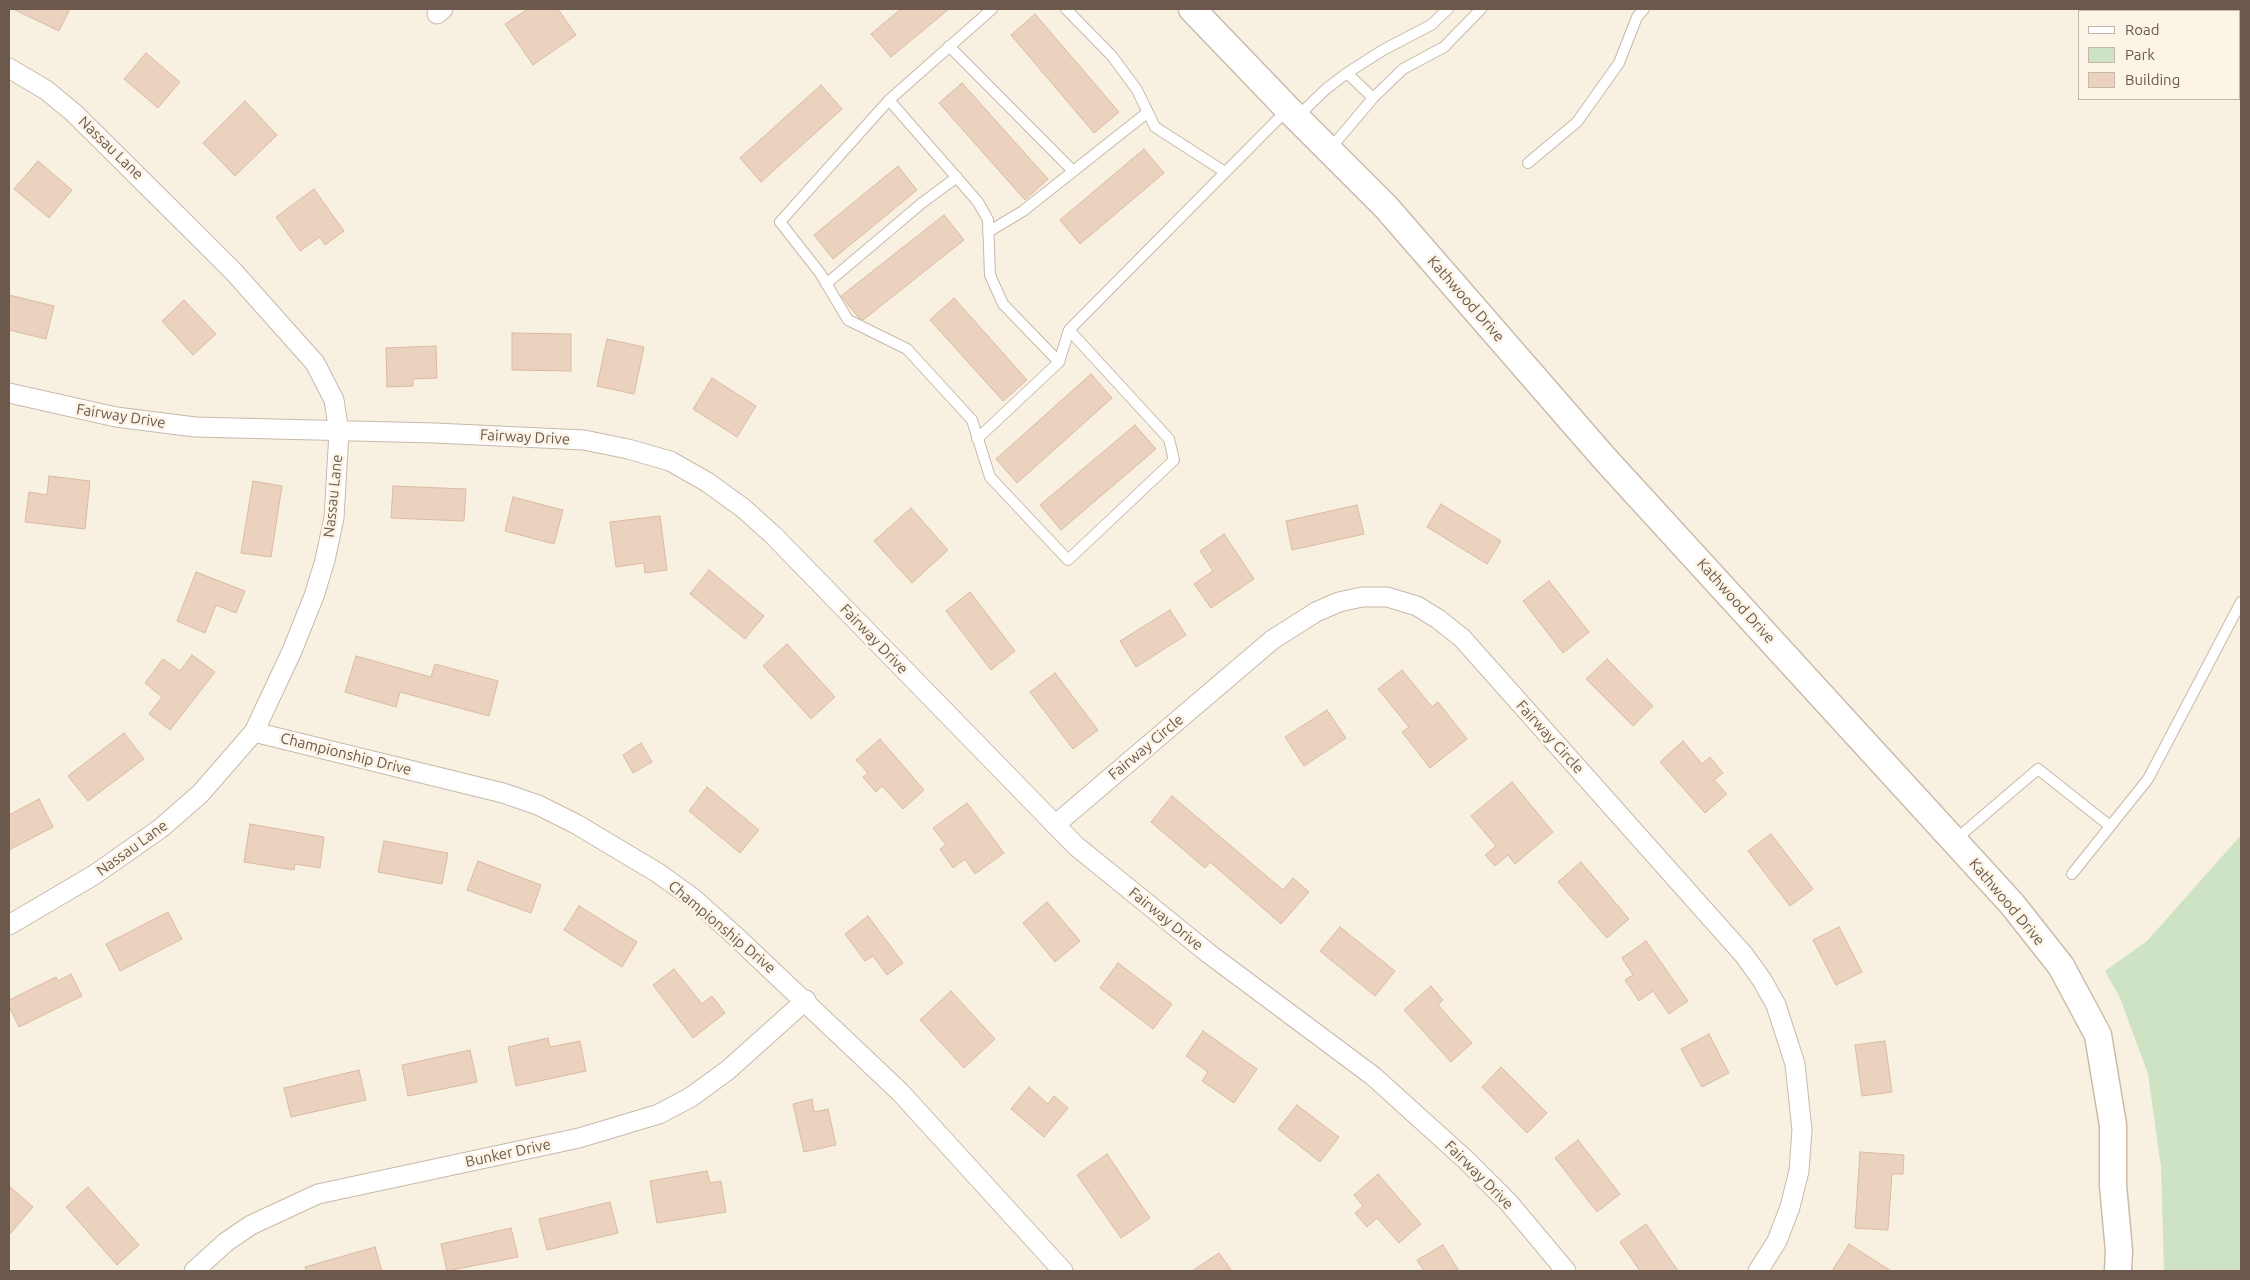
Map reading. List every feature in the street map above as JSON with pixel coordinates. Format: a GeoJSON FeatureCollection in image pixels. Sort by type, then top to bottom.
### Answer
{"type":"FeatureCollection","features":[{"type":"Feature","properties":{"kind":"street","name":"Kathwood Drive"},"geometry":{"type":"LineString","coordinates":[[1192,9],[1292,113],[1386,206],[1605,459],[2012,904],[2061,966],[2098,1035],[2113,1125],[2113,1185],[2119,1251],[2118,1271]]}},
{"type":"Feature","properties":{"kind":"street","name":"Nassau Lane"},"geometry":{"type":"LineString","coordinates":[[9,68],[46,90],[74,113],[154,190],[246,286],[315,363],[334,400],[339,432],[334,518],[325,560],[314,596],[292,651],[254,732],[200,794],[162,828],[94,875],[9,925]]}},
{"type":"Feature","properties":{"kind":"street","name":"Fairway Drive"},"geometry":{"type":"LineString","coordinates":[[9,393],[78,410],[149,423],[339,432],[444,433],[584,440],[628,449],[678,465],[736,502],[773,535],[1055,826],[1103,869],[1208,953],[1373,1076],[1418,1115],[1509,1203],[1566,1271]]}},
{"type":"Feature","properties":{"kind":"street","name":"Fairway Circle"},"geometry":{"type":"LineString","coordinates":[[1055,826],[1272,640],[1316,612],[1339,602],[1362,597],[1387,597],[1417,606],[1438,618],[1462,638],[1744,955],[1762,980],[1776,1006],[1795,1064],[1802,1130],[1799,1171],[1790,1207],[1777,1241],[1758,1271]]}},
{"type":"Feature","properties":{"kind":"street","name":"Championship Drive"},"geometry":{"type":"LineString","coordinates":[[254,732],[503,793],[538,805],[658,873],[694,899],[806,1000],[900,1092],[1063,1271]]}},
{"type":"Feature","properties":{"kind":"street","name":"Bunker Drive"},"geometry":{"type":"LineString","coordinates":[[194,1271],[226,1242],[251,1225],[318,1194],[579,1138],[659,1114],[691,1097],[728,1070],[806,1000]]}},
{"type":"Feature","properties":{"kind":"lane"},"geometry":{"type":"LineString","coordinates":[[992,9],[889,100],[780,222],[826,284],[848,320],[906,349],[972,420],[990,477],[1068,560],[1174,460],[1169,439],[1069,330]]}},
{"type":"Feature","properties":{"kind":"lane"},"geometry":{"type":"LineString","coordinates":[[1066,9],[1112,56],[1137,90],[1155,127],[1225,172]]}},
{"type":"Feature","properties":{"kind":"lane"},"geometry":{"type":"LineString","coordinates":[[977,439],[1059,362],[1069,330],[1225,172],[1292,113],[1347,73],[1383,50],[1431,25],[1448,9]]}},
{"type":"Feature","properties":{"kind":"lane"},"geometry":{"type":"LineString","coordinates":[[1329,150],[1373,98],[1403,70],[1444,47],[1481,9]]}},
{"type":"Feature","properties":{"kind":"lane"},"geometry":{"type":"LineString","coordinates":[[1528,163],[1577,122],[1619,63],[1637,17],[1644,9]]}},
{"type":"Feature","properties":{"kind":"lane"},"geometry":{"type":"LineString","coordinates":[[950,46],[1072,170]]}},
{"type":"Feature","properties":{"kind":"lane"},"geometry":{"type":"LineString","coordinates":[[1347,73],[1373,98]]}},
{"type":"Feature","properties":{"kind":"lane"},"geometry":{"type":"LineString","coordinates":[[889,100],[978,202],[988,220],[990,275],[1003,304],[1059,362]]}},
{"type":"Feature","properties":{"kind":"lane"},"geometry":{"type":"LineString","coordinates":[[988,232],[1023,211],[1072,170],[1148,112]]}},
{"type":"Feature","properties":{"kind":"lane"},"geometry":{"type":"LineString","coordinates":[[826,284],[922,203],[957,177]]}},
{"type":"Feature","properties":{"kind":"lane"},"geometry":{"type":"LineString","coordinates":[[2072,874],[2148,779],[2241,602]]}},
{"type":"Feature","properties":{"kind":"lane"},"geometry":{"type":"LineString","coordinates":[[1954,841],[2038,769],[2110,826]]}},
{"type":"Feature","properties":{"kind":"green space"},"geometry":{"type":"Polygon","coordinates":[[[2241,835],[2241,1271],[2164,1271],[2161,1167],[2148,1074],[2120,998],[2105,971],[2147,941],[2241,835]]]}},
{"type":"Feature","properties":{"kind":"building"},"geometry":{"type":"Polygon","coordinates":[[[13,9],[70,9],[59,31],[13,9]]]}},
{"type":"Feature","properties":{"kind":"building"},"geometry":{"type":"Polygon","coordinates":[[[528,9],[558,9],[576,35],[533,65],[505,24],[528,9]]]}},
{"type":"Feature","properties":{"kind":"building"},"geometry":{"type":"Polygon","coordinates":[[[901,9],[949,9],[891,57],[871,34],[901,9]]]}},
{"type":"Feature","properties":{"kind":"building"},"geometry":{"type":"Polygon","coordinates":[[[1035,14],[1119,112],[1094,133],[1011,35],[1035,14]]]}},
{"type":"Feature","properties":{"kind":"building"},"geometry":{"type":"Polygon","coordinates":[[[146,53],[180,82],[158,108],[124,79],[146,53]]]}},
{"type":"Feature","properties":{"kind":"building"},"geometry":{"type":"Polygon","coordinates":[[[962,83],[1048,179],[1025,200],[939,103],[962,83]]]}},
{"type":"Feature","properties":{"kind":"building"},"geometry":{"type":"Polygon","coordinates":[[[821,85],[842,109],[761,182],[740,158],[821,85]]]}},
{"type":"Feature","properties":{"kind":"building"},"geometry":{"type":"Polygon","coordinates":[[[245,101],[277,135],[235,176],[203,143],[245,101]]]}},
{"type":"Feature","properties":{"kind":"building"},"geometry":{"type":"Polygon","coordinates":[[[1144,149],[1164,173],[1080,244],[1060,220],[1144,149]]]}},
{"type":"Feature","properties":{"kind":"building"},"geometry":{"type":"Polygon","coordinates":[[[38,161],[72,190],[49,218],[14,189],[38,161]]]}},
{"type":"Feature","properties":{"kind":"building"},"geometry":{"type":"Polygon","coordinates":[[[898,166],[917,190],[833,259],[814,235],[898,166]]]}},
{"type":"Feature","properties":{"kind":"building"},"geometry":{"type":"Polygon","coordinates":[[[314,189],[344,231],[325,245],[320,237],[300,251],[276,217],[314,189]]]}},
{"type":"Feature","properties":{"kind":"building"},"geometry":{"type":"Polygon","coordinates":[[[944,215],[964,240],[863,320],[858,317],[841,296],[944,215]]]}},
{"type":"Feature","properties":{"kind":"building"},"geometry":{"type":"Polygon","coordinates":[[[9,295],[54,306],[46,339],[9,330],[9,295]]]}},
{"type":"Feature","properties":{"kind":"building"},"geometry":{"type":"Polygon","coordinates":[[[954,298],[1027,380],[1003,401],[930,320],[954,298]]]}},
{"type":"Feature","properties":{"kind":"building"},"geometry":{"type":"Polygon","coordinates":[[[184,300],[216,334],[193,355],[162,321],[184,300]]]}},
{"type":"Feature","properties":{"kind":"building"},"geometry":{"type":"Polygon","coordinates":[[[512,333],[571,334],[571,371],[512,370],[512,333]]]}},
{"type":"Feature","properties":{"kind":"building"},"geometry":{"type":"Polygon","coordinates":[[[607,339],[644,347],[634,394],[597,386],[607,339]]]}},
{"type":"Feature","properties":{"kind":"building"},"geometry":{"type":"Polygon","coordinates":[[[436,346],[437,378],[413,379],[413,386],[387,387],[386,348],[436,346]]]}},
{"type":"Feature","properties":{"kind":"building"},"geometry":{"type":"Polygon","coordinates":[[[1091,374],[1112,398],[1017,483],[996,459],[1091,374]]]}},
{"type":"Feature","properties":{"kind":"building"},"geometry":{"type":"Polygon","coordinates":[[[712,378],[756,406],[737,437],[693,409],[712,378]]]}},
{"type":"Feature","properties":{"kind":"building"},"geometry":{"type":"Polygon","coordinates":[[[1135,425],[1156,449],[1061,530],[1040,505],[1135,425]]]}},
{"type":"Feature","properties":{"kind":"building"},"geometry":{"type":"Polygon","coordinates":[[[49,476],[90,481],[85,529],[25,522],[29,492],[47,495],[49,476]]]}},
{"type":"Feature","properties":{"kind":"building"},"geometry":{"type":"Polygon","coordinates":[[[253,481],[282,486],[271,557],[241,553],[253,481]]]}},
{"type":"Feature","properties":{"kind":"building"},"geometry":{"type":"Polygon","coordinates":[[[393,486],[466,489],[464,521],[391,518],[393,486]]]}},
{"type":"Feature","properties":{"kind":"building"},"geometry":{"type":"Polygon","coordinates":[[[513,497],[563,510],[554,544],[505,531],[513,497]]]}},
{"type":"Feature","properties":{"kind":"building"},"geometry":{"type":"Polygon","coordinates":[[[1441,504],[1501,541],[1487,564],[1427,527],[1441,504]]]}},
{"type":"Feature","properties":{"kind":"building"},"geometry":{"type":"Polygon","coordinates":[[[1357,505],[1364,534],[1292,550],[1286,521],[1357,505]]]}},
{"type":"Feature","properties":{"kind":"building"},"geometry":{"type":"Polygon","coordinates":[[[911,508],[948,550],[912,583],[874,541],[911,508]]]}},
{"type":"Feature","properties":{"kind":"building"},"geometry":{"type":"Polygon","coordinates":[[[660,516],[667,570],[645,573],[644,563],[616,567],[610,522],[660,516]]]}},
{"type":"Feature","properties":{"kind":"building"},"geometry":{"type":"Polygon","coordinates":[[[1224,534],[1254,579],[1211,608],[1194,584],[1213,571],[1200,551],[1224,534]]]}},
{"type":"Feature","properties":{"kind":"building"},"geometry":{"type":"Polygon","coordinates":[[[709,570],[764,616],[745,639],[690,594],[709,570]]]}},
{"type":"Feature","properties":{"kind":"building"},"geometry":{"type":"Polygon","coordinates":[[[196,572],[245,591],[236,613],[216,605],[205,633],[177,621],[196,572]]]}},
{"type":"Feature","properties":{"kind":"building"},"geometry":{"type":"Polygon","coordinates":[[[1549,581],[1589,632],[1563,653],[1523,601],[1549,581]]]}},
{"type":"Feature","properties":{"kind":"building"},"geometry":{"type":"Polygon","coordinates":[[[970,592],[1015,651],[991,670],[946,611],[970,592]]]}},
{"type":"Feature","properties":{"kind":"building"},"geometry":{"type":"Polygon","coordinates":[[[1170,610],[1186,635],[1136,667],[1120,641],[1170,610]]]}},
{"type":"Feature","properties":{"kind":"building"},"geometry":{"type":"Polygon","coordinates":[[[787,644],[835,697],[811,719],[763,666],[787,644]]]}},
{"type":"Feature","properties":{"kind":"building"},"geometry":{"type":"Polygon","coordinates":[[[192,655],[215,672],[170,730],[149,714],[162,697],[145,683],[163,659],[180,671],[192,655]]]}},
{"type":"Feature","properties":{"kind":"building"},"geometry":{"type":"Polygon","coordinates":[[[356,656],[431,677],[435,664],[498,681],[489,716],[400,692],[396,707],[345,692],[356,656]]]}},
{"type":"Feature","properties":{"kind":"building"},"geometry":{"type":"Polygon","coordinates":[[[1607,659],[1653,706],[1633,726],[1586,679],[1607,659]]]}},
{"type":"Feature","properties":{"kind":"building"},"geometry":{"type":"Polygon","coordinates":[[[1402,670],[1432,707],[1438,702],[1467,739],[1430,768],[1402,732],[1409,727],[1378,689],[1402,670]]]}},
{"type":"Feature","properties":{"kind":"building"},"geometry":{"type":"Polygon","coordinates":[[[1055,673],[1098,730],[1073,749],[1030,692],[1055,673]]]}},
{"type":"Feature","properties":{"kind":"building"},"geometry":{"type":"Polygon","coordinates":[[[1327,710],[1346,738],[1304,766],[1285,737],[1327,710]]]}},
{"type":"Feature","properties":{"kind":"building"},"geometry":{"type":"Polygon","coordinates":[[[124,733],[144,759],[88,801],[68,776],[124,733]]]}},
{"type":"Feature","properties":{"kind":"building"},"geometry":{"type":"Polygon","coordinates":[[[880,739],[924,790],[903,809],[882,786],[876,792],[863,777],[868,773],[856,760],[880,739]]]}},
{"type":"Feature","properties":{"kind":"building"},"geometry":{"type":"Polygon","coordinates":[[[1683,741],[1702,764],[1710,757],[1723,773],[1714,780],[1727,794],[1705,813],[1660,762],[1683,741]]]}},
{"type":"Feature","properties":{"kind":"building"},"geometry":{"type":"Polygon","coordinates":[[[641,743],[652,762],[633,773],[623,755],[641,743]]]}},
{"type":"Feature","properties":{"kind":"building"},"geometry":{"type":"Polygon","coordinates":[[[1512,782],[1553,832],[1515,864],[1508,855],[1495,866],[1485,855],[1496,846],[1471,816],[1512,782]]]}},
{"type":"Feature","properties":{"kind":"building"},"geometry":{"type":"Polygon","coordinates":[[[707,787],[759,830],[740,853],[689,811],[707,787]]]}},
{"type":"Feature","properties":{"kind":"building"},"geometry":{"type":"Polygon","coordinates":[[[1172,796],[1283,890],[1293,878],[1309,892],[1281,924],[1210,862],[1205,868],[1151,822],[1172,796]]]}},
{"type":"Feature","properties":{"kind":"building"},"geometry":{"type":"Polygon","coordinates":[[[39,799],[53,827],[9,850],[9,815],[39,799]]]}},
{"type":"Feature","properties":{"kind":"building"},"geometry":{"type":"Polygon","coordinates":[[[967,803],[1004,853],[975,874],[965,859],[953,868],[940,849],[946,845],[933,828],[967,803]]]}},
{"type":"Feature","properties":{"kind":"building"},"geometry":{"type":"Polygon","coordinates":[[[250,824],[324,837],[320,868],[295,864],[294,870],[244,862],[250,824]]]}},
{"type":"Feature","properties":{"kind":"building"},"geometry":{"type":"Polygon","coordinates":[[[1771,834],[1813,889],[1790,906],[1748,851],[1771,834]]]}},
{"type":"Feature","properties":{"kind":"building"},"geometry":{"type":"Polygon","coordinates":[[[384,841],[448,853],[442,884],[378,872],[384,841]]]}},
{"type":"Feature","properties":{"kind":"building"},"geometry":{"type":"Polygon","coordinates":[[[478,861],[541,885],[531,913],[467,890],[478,861]]]}},
{"type":"Feature","properties":{"kind":"building"},"geometry":{"type":"Polygon","coordinates":[[[1581,862],[1629,919],[1607,938],[1558,882],[1581,862]]]}},
{"type":"Feature","properties":{"kind":"building"},"geometry":{"type":"Polygon","coordinates":[[[1047,902],[1080,941],[1055,962],[1023,923],[1047,902]]]}},
{"type":"Feature","properties":{"kind":"building"},"geometry":{"type":"Polygon","coordinates":[[[579,906],[637,942],[622,967],[564,930],[579,906]]]}},
{"type":"Feature","properties":{"kind":"building"},"geometry":{"type":"Polygon","coordinates":[[[168,912],[182,939],[120,971],[106,944],[168,912]]]}},
{"type":"Feature","properties":{"kind":"building"},"geometry":{"type":"Polygon","coordinates":[[[868,916],[903,963],[887,975],[873,956],[865,961],[845,934],[868,916]]]}},
{"type":"Feature","properties":{"kind":"building"},"geometry":{"type":"Polygon","coordinates":[[[1340,927],[1395,971],[1375,996],[1320,951],[1340,927]]]}},
{"type":"Feature","properties":{"kind":"building"},"geometry":{"type":"Polygon","coordinates":[[[1839,927],[1862,972],[1836,985],[1813,940],[1839,927]]]}},
{"type":"Feature","properties":{"kind":"building"},"geometry":{"type":"Polygon","coordinates":[[[1646,941],[1688,1001],[1669,1014],[1653,991],[1639,1001],[1625,980],[1633,975],[1622,958],[1646,941]]]}},
{"type":"Feature","properties":{"kind":"building"},"geometry":{"type":"Polygon","coordinates":[[[1118,963],[1172,1004],[1153,1029],[1100,988],[1118,963]]]}},
{"type":"Feature","properties":{"kind":"building"},"geometry":{"type":"Polygon","coordinates":[[[674,969],[702,1004],[712,996],[725,1013],[693,1038],[653,985],[674,969]]]}},
{"type":"Feature","properties":{"kind":"building"},"geometry":{"type":"Polygon","coordinates":[[[71,974],[82,996],[19,1027],[9,1006],[9,1000],[56,977],[58,981],[71,974]]]}},
{"type":"Feature","properties":{"kind":"building"},"geometry":{"type":"Polygon","coordinates":[[[1431,986],[1443,1000],[1438,1005],[1472,1043],[1451,1062],[1404,1010],[1431,986]]]}},
{"type":"Feature","properties":{"kind":"building"},"geometry":{"type":"Polygon","coordinates":[[[951,991],[995,1039],[964,1068],[920,1020],[951,991]]]}},
{"type":"Feature","properties":{"kind":"building"},"geometry":{"type":"Polygon","coordinates":[[[1203,1031],[1257,1069],[1234,1103],[1202,1081],[1208,1072],[1186,1056],[1203,1031]]]}},
{"type":"Feature","properties":{"kind":"building"},"geometry":{"type":"Polygon","coordinates":[[[1709,1034],[1729,1073],[1702,1087],[1681,1049],[1709,1034]]]}},
{"type":"Feature","properties":{"kind":"building"},"geometry":{"type":"Polygon","coordinates":[[[548,1038],[550,1047],[580,1041],[586,1071],[516,1086],[508,1047],[548,1038]]]}},
{"type":"Feature","properties":{"kind":"building"},"geometry":{"type":"Polygon","coordinates":[[[1885,1041],[1892,1092],[1862,1096],[1855,1045],[1885,1041]]]}},
{"type":"Feature","properties":{"kind":"building"},"geometry":{"type":"Polygon","coordinates":[[[470,1050],[477,1082],[408,1096],[402,1065],[470,1050]]]}},
{"type":"Feature","properties":{"kind":"building"},"geometry":{"type":"Polygon","coordinates":[[[1501,1067],[1547,1113],[1527,1133],[1482,1087],[1501,1067]]]}},
{"type":"Feature","properties":{"kind":"building"},"geometry":{"type":"Polygon","coordinates":[[[359,1070],[366,1100],[291,1117],[284,1088],[359,1070]]]}},
{"type":"Feature","properties":{"kind":"building"},"geometry":{"type":"Polygon","coordinates":[[[1029,1087],[1048,1104],[1054,1096],[1068,1108],[1044,1137],[1011,1109],[1029,1087]]]}},
{"type":"Feature","properties":{"kind":"building"},"geometry":{"type":"Polygon","coordinates":[[[812,1099],[814,1112],[828,1109],[836,1145],[804,1152],[793,1104],[812,1099]]]}},
{"type":"Feature","properties":{"kind":"building"},"geometry":{"type":"Polygon","coordinates":[[[1297,1105],[1339,1137],[1320,1162],[1278,1129],[1297,1105]]]}},
{"type":"Feature","properties":{"kind":"building"},"geometry":{"type":"Polygon","coordinates":[[[1578,1140],[1620,1194],[1597,1212],[1555,1158],[1578,1140]]]}},
{"type":"Feature","properties":{"kind":"building"},"geometry":{"type":"Polygon","coordinates":[[[1860,1152],[1904,1155],[1903,1174],[1892,1174],[1888,1230],[1855,1228],[1860,1152]]]}},
{"type":"Feature","properties":{"kind":"building"},"geometry":{"type":"Polygon","coordinates":[[[1107,1154],[1150,1218],[1121,1238],[1077,1175],[1107,1154]]]}},
{"type":"Feature","properties":{"kind":"building"},"geometry":{"type":"Polygon","coordinates":[[[707,1171],[710,1183],[721,1181],[726,1212],[657,1223],[650,1181],[707,1171]]]}},
{"type":"Feature","properties":{"kind":"building"},"geometry":{"type":"Polygon","coordinates":[[[1378,1174],[1421,1224],[1399,1243],[1377,1218],[1367,1227],[1355,1213],[1363,1206],[1354,1195],[1378,1174]]]}},
{"type":"Feature","properties":{"kind":"building"},"geometry":{"type":"Polygon","coordinates":[[[9,1186],[33,1207],[9,1235],[9,1186]]]}},
{"type":"Feature","properties":{"kind":"building"},"geometry":{"type":"Polygon","coordinates":[[[88,1187],[139,1245],[117,1265],[66,1207],[88,1187]]]}},
{"type":"Feature","properties":{"kind":"building"},"geometry":{"type":"Polygon","coordinates":[[[610,1202],[618,1233],[547,1250],[539,1219],[610,1202]]]}},
{"type":"Feature","properties":{"kind":"building"},"geometry":{"type":"Polygon","coordinates":[[[1646,1224],[1678,1271],[1640,1271],[1620,1242],[1646,1224]]]}},
{"type":"Feature","properties":{"kind":"building"},"geometry":{"type":"Polygon","coordinates":[[[511,1228],[518,1257],[447,1271],[441,1244],[511,1228]]]}},
{"type":"Feature","properties":{"kind":"building"},"geometry":{"type":"Polygon","coordinates":[[[1849,1244],[1891,1271],[1832,1271],[1849,1244]]]}},
{"type":"Feature","properties":{"kind":"building"},"geometry":{"type":"Polygon","coordinates":[[[1443,1245],[1459,1271],[1424,1271],[1417,1260],[1443,1245]]]}},
{"type":"Feature","properties":{"kind":"building"},"geometry":{"type":"Polygon","coordinates":[[[375,1247],[382,1271],[306,1271],[305,1267],[375,1247]]]}},
{"type":"Feature","properties":{"kind":"building"},"geometry":{"type":"Polygon","coordinates":[[[1219,1253],[1232,1271],[1192,1271],[1219,1253]]]}}]}
